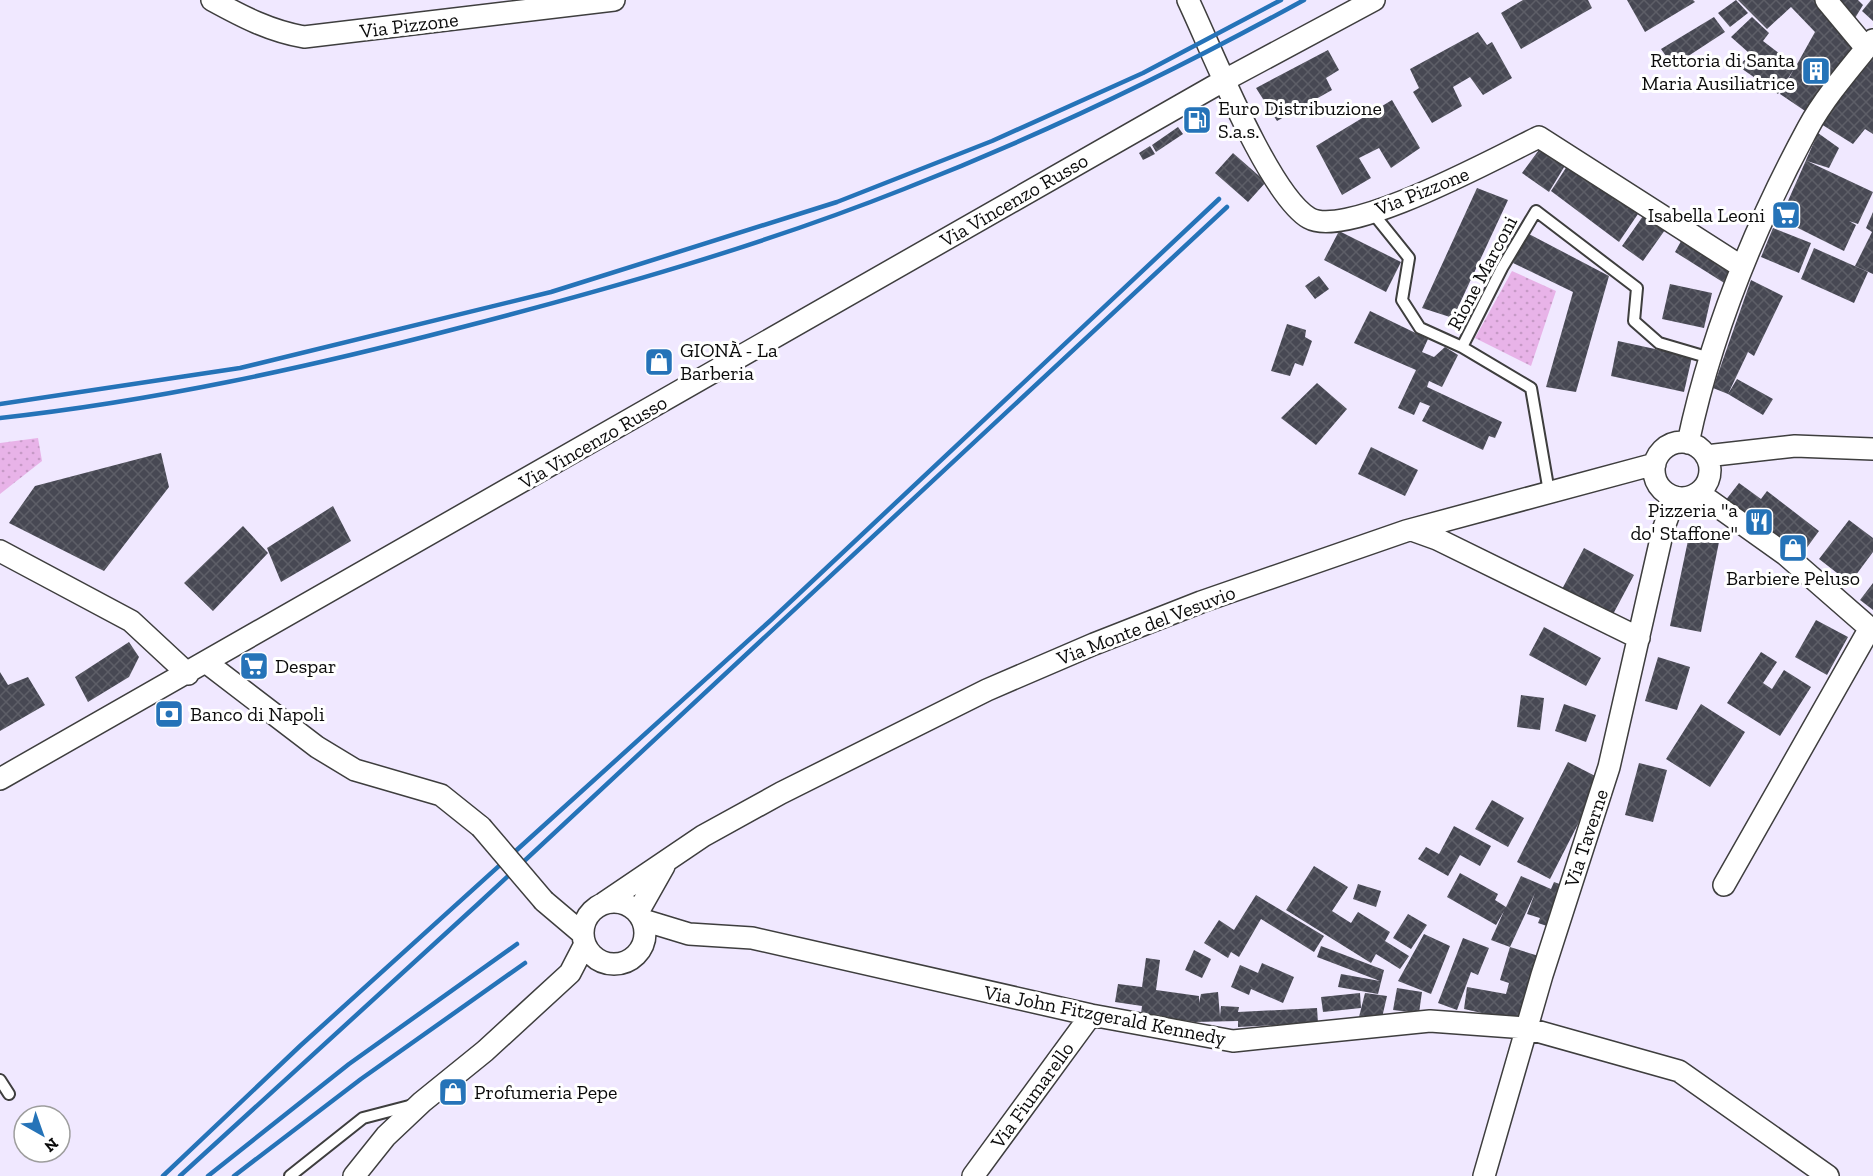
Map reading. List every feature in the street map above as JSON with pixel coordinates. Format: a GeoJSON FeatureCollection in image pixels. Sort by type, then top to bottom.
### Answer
{"type":"FeatureCollection","features":[{"type":"Feature","properties":{"kind":"street","name":"Via Pizzone"},"geometry":{"type":"LineString","coordinates":[[212,0],[258,25],[279,33],[304,37],[614,0]]}},
{"type":"Feature","properties":{"kind":"street","name":"Via Pizzone"},"geometry":{"type":"LineString","coordinates":[[1188,0],[1212,50],[1223,81],[1287,198],[1311,219],[1334,221],[1372,212],[1424,194],[1539,137],[1742,267]]}},
{"type":"Feature","properties":{"kind":"street","name":"Via Vincenzo Russo"},"geometry":{"type":"LineString","coordinates":[[0,779],[188,674],[1223,81],[1374,0]]}},
{"type":"Feature","properties":{"kind":"street"},"geometry":{"type":"LineString","coordinates":[[1688,443],[1699,391],[1742,267],[1809,126],[1870,44],[1826,0]]}},
{"type":"Feature","properties":{"kind":"street"},"geometry":{"type":"LineString","coordinates":[[1675,443],[1688,443],[1698,447],[1706,456],[1710,472],[1708,481],[1699,493],[1686,498],[1676,497],[1659,486],[1655,477],[1655,464],[1666,447],[1675,443]]}},
{"type":"Feature","properties":{"kind":"street"},"geometry":{"type":"LineString","coordinates":[[1706,456],[1795,446],[1873,449]]}},
{"type":"Feature","properties":{"kind":"street","name":"Via Monte del Vesuvio"},"geometry":{"type":"LineString","coordinates":[[600,905],[703,836],[782,793],[987,690],[1094,644],[1201,602],[1412,530],[1655,464]]}},
{"type":"Feature","properties":{"kind":"street"},"geometry":{"type":"LineString","coordinates":[[1699,493],[1786,555],[1871,629],[1724,885]]}},
{"type":"Feature","properties":{"kind":"street","name":"Via Taverne"},"geometry":{"type":"LineString","coordinates":[[1484,1176],[1526,1028],[1609,767],[1663,530],[1676,497]]}},
{"type":"Feature","properties":{"kind":"street"},"geometry":{"type":"LineString","coordinates":[[1412,530],[1437,539],[1639,638]]}},
{"type":"Feature","properties":{"kind":"street"},"geometry":{"type":"LineString","coordinates":[[0,551],[131,621],[188,674]]}},
{"type":"Feature","properties":{"kind":"street"},"geometry":{"type":"LineString","coordinates":[[207,663],[317,747],[355,770],[441,795],[481,827],[549,906],[584,939],[597,960],[607,964]]}},
{"type":"Feature","properties":{"kind":"street","name":"Via Monte del Vesuvio"},"geometry":{"type":"LineString","coordinates":[[635,956],[645,938],[640,916],[668,860]]}},
{"type":"Feature","properties":{"kind":"street"},"geometry":{"type":"LineString","coordinates":[[549,906],[622,903],[640,916]]}},
{"type":"Feature","properties":{"kind":"street"},"geometry":{"type":"LineString","coordinates":[[354,1176],[386,1136],[422,1102],[485,1051],[570,973],[584,939],[588,915],[600,905]]}},
{"type":"Feature","properties":{"kind":"street","name":"Via John Fitzgerald Kennedy"},"geometry":{"type":"LineString","coordinates":[[640,916],[689,934],[752,938],[1091,1015],[1233,1041],[1430,1021],[1526,1028],[1678,1071],[1828,1176]]}},
{"type":"Feature","properties":{"kind":"street","name":"Via John Fitzgerald Kennedy"},"geometry":{"type":"LineString","coordinates":[[635,956],[689,934]]}},
{"type":"Feature","properties":{"kind":"street"},"geometry":{"type":"LineString","coordinates":[[570,973],[607,964],[627,962],[635,956]]}},
{"type":"Feature","properties":{"kind":"street","name":"Via Fiumarello"},"geometry":{"type":"LineString","coordinates":[[973,1176],[1091,1015]]}},
{"type":"Feature","properties":{"kind":"lane","name":"Rione Marconi"},"geometry":{"type":"LineString","coordinates":[[1462,347],[1502,268],[1536,211],[1637,288],[1635,321],[1659,343],[1710,358]]}},
{"type":"Feature","properties":{"kind":"lane","name":"Rione Marconi"},"geometry":{"type":"LineString","coordinates":[[1372,212],[1409,258],[1402,300],[1419,328],[1462,347],[1531,388],[1549,492]]}},
{"type":"Feature","properties":{"kind":"lane"},"geometry":{"type":"LineString","coordinates":[[0,1080],[9,1094]]}},
{"type":"Feature","properties":{"kind":"lane"},"geometry":{"type":"LineString","coordinates":[[290,1176],[363,1118],[422,1102]]}},
{"type":"Feature","properties":{"kind":"shaded area"},"geometry":{"type":"Polygon","coordinates":[[[1512,271],[1556,291],[1531,366],[1475,338],[1512,271]]]}},
{"type":"Feature","properties":{"kind":"shaded area"},"geometry":{"type":"Polygon","coordinates":[[[38,438],[42,461],[0,494],[0,443],[38,438]]]}},
{"type":"Feature","properties":{"kind":"building"},"geometry":{"type":"Polygon","coordinates":[[[1523,0],[1588,0],[1592,8],[1521,49],[1501,13],[1523,0]]]}},
{"type":"Feature","properties":{"kind":"building"},"geometry":{"type":"Polygon","coordinates":[[[1627,0],[1693,0],[1695,2],[1645,32],[1627,0]]]}},
{"type":"Feature","properties":{"kind":"building"},"geometry":{"type":"Polygon","coordinates":[[[1736,0],[1748,13],[1730,27],[1718,13],[1736,0]]]}},
{"type":"Feature","properties":{"kind":"building"},"geometry":{"type":"Polygon","coordinates":[[[1738,0],[1815,0],[1855,47],[1811,115],[1780,94],[1794,69],[1778,94],[1738,66],[1748,57],[1757,60],[1731,37],[1752,17],[1769,33],[1763,41],[1796,66],[1815,32],[1791,7],[1767,29],[1738,0]]]}},
{"type":"Feature","properties":{"kind":"building"},"geometry":{"type":"Polygon","coordinates":[[[1833,0],[1858,0],[1863,5],[1852,23],[1833,0]]]}},
{"type":"Feature","properties":{"kind":"building"},"geometry":{"type":"Polygon","coordinates":[[[1873,0],[1873,21],[1862,11],[1873,0]]]}},
{"type":"Feature","properties":{"kind":"building"},"geometry":{"type":"Polygon","coordinates":[[[1714,17],[1725,32],[1673,66],[1661,49],[1714,17]]]}},
{"type":"Feature","properties":{"kind":"building"},"geometry":{"type":"Polygon","coordinates":[[[1478,32],[1487,45],[1492,42],[1512,78],[1483,95],[1470,77],[1453,87],[1462,106],[1432,123],[1413,92],[1419,88],[1410,69],[1478,32]]]}},
{"type":"Feature","properties":{"kind":"building"},"geometry":{"type":"Polygon","coordinates":[[[1328,50],[1339,70],[1326,78],[1332,90],[1277,121],[1256,88],[1328,50]]]}},
{"type":"Feature","properties":{"kind":"building"},"geometry":{"type":"Polygon","coordinates":[[[1869,54],[1873,58],[1873,134],[1865,129],[1853,144],[1821,124],[1869,54]]]}},
{"type":"Feature","properties":{"kind":"building"},"geometry":{"type":"Polygon","coordinates":[[[1392,100],[1420,148],[1391,168],[1379,148],[1359,158],[1371,178],[1342,195],[1316,146],[1392,100]]]}},
{"type":"Feature","properties":{"kind":"building"},"geometry":{"type":"Polygon","coordinates":[[[1178,127],[1183,134],[1156,152],[1152,145],[1178,127]]]}},
{"type":"Feature","properties":{"kind":"building"},"geometry":{"type":"Polygon","coordinates":[[[1818,133],[1839,148],[1829,168],[1807,161],[1873,192],[1858,224],[1849,221],[1856,225],[1844,251],[1780,219],[1818,133]]]}},
{"type":"Feature","properties":{"kind":"building"},"geometry":{"type":"Polygon","coordinates":[[[1544,143],[1569,159],[1549,192],[1522,173],[1544,143]]]}},
{"type":"Feature","properties":{"kind":"building"},"geometry":{"type":"Polygon","coordinates":[[[1150,146],[1155,154],[1143,160],[1139,153],[1150,146]]]}},
{"type":"Feature","properties":{"kind":"building"},"geometry":{"type":"Polygon","coordinates":[[[1233,153],[1266,182],[1248,202],[1215,173],[1233,153]]]}},
{"type":"Feature","properties":{"kind":"building"},"geometry":{"type":"Polygon","coordinates":[[[1571,160],[1640,211],[1619,242],[1551,191],[1571,160]]]}},
{"type":"Feature","properties":{"kind":"building"},"geometry":{"type":"Polygon","coordinates":[[[1477,188],[1508,200],[1453,318],[1422,308],[1477,188]]]}},
{"type":"Feature","properties":{"kind":"building"},"geometry":{"type":"Polygon","coordinates":[[[1873,212],[1873,274],[1855,266],[1872,232],[1866,228],[1873,212]]]}},
{"type":"Feature","properties":{"kind":"building"},"geometry":{"type":"Polygon","coordinates":[[[1643,216],[1665,230],[1643,261],[1622,246],[1643,216]]]}},
{"type":"Feature","properties":{"kind":"building"},"geometry":{"type":"Polygon","coordinates":[[[1773,228],[1811,243],[1799,273],[1761,257],[1773,228]]]}},
{"type":"Feature","properties":{"kind":"building"},"geometry":{"type":"Polygon","coordinates":[[[1339,231],[1401,262],[1386,292],[1324,260],[1339,231]]]}},
{"type":"Feature","properties":{"kind":"building"},"geometry":{"type":"Polygon","coordinates":[[[1527,233],[1609,276],[1576,392],[1546,387],[1573,292],[1513,263],[1527,233]]]}},
{"type":"Feature","properties":{"kind":"building"},"geometry":{"type":"Polygon","coordinates":[[[1685,234],[1733,273],[1729,286],[1675,252],[1685,234]]]}},
{"type":"Feature","properties":{"kind":"building"},"geometry":{"type":"Polygon","coordinates":[[[1814,248],[1868,272],[1854,303],[1801,279],[1814,248]]]}},
{"type":"Feature","properties":{"kind":"building"},"geometry":{"type":"Polygon","coordinates":[[[1319,276],[1329,289],[1315,299],[1305,286],[1319,276]]]}},
{"type":"Feature","properties":{"kind":"building"},"geometry":{"type":"Polygon","coordinates":[[[1751,280],[1783,296],[1754,356],[1748,352],[1728,394],[1713,388],[1751,280]]]}},
{"type":"Feature","properties":{"kind":"building"},"geometry":{"type":"Polygon","coordinates":[[[1670,284],[1712,293],[1704,328],[1662,319],[1670,284]]]}},
{"type":"Feature","properties":{"kind":"building"},"geometry":{"type":"Polygon","coordinates":[[[1370,311],[1428,339],[1422,352],[1434,357],[1445,347],[1458,355],[1442,387],[1429,381],[1427,387],[1502,422],[1495,438],[1489,436],[1483,450],[1422,421],[1430,406],[1420,402],[1414,415],[1398,408],[1416,370],[1354,343],[1370,311]]]}},
{"type":"Feature","properties":{"kind":"building"},"geometry":{"type":"Polygon","coordinates":[[[1287,324],[1306,330],[1305,337],[1312,341],[1303,366],[1295,363],[1290,376],[1271,371],[1287,324]]]}},
{"type":"Feature","properties":{"kind":"building"},"geometry":{"type":"Polygon","coordinates":[[[1618,341],[1692,357],[1684,392],[1611,376],[1618,341]]]}},
{"type":"Feature","properties":{"kind":"building"},"geometry":{"type":"Polygon","coordinates":[[[1737,379],[1773,399],[1763,415],[1728,394],[1737,379]]]}},
{"type":"Feature","properties":{"kind":"building"},"geometry":{"type":"Polygon","coordinates":[[[1317,383],[1347,409],[1316,445],[1281,418],[1317,383]]]}},
{"type":"Feature","properties":{"kind":"building"},"geometry":{"type":"Polygon","coordinates":[[[1371,447],[1418,470],[1405,496],[1358,474],[1371,447]]]}},
{"type":"Feature","properties":{"kind":"building"},"geometry":{"type":"Polygon","coordinates":[[[161,453],[169,487],[104,571],[9,523],[35,486],[161,453]]]}},
{"type":"Feature","properties":{"kind":"building"},"geometry":{"type":"Polygon","coordinates":[[[1739,483],[1761,499],[1767,491],[1819,531],[1800,557],[1725,501],[1739,483]]]}},
{"type":"Feature","properties":{"kind":"building"},"geometry":{"type":"Polygon","coordinates":[[[333,506],[351,541],[281,582],[267,548],[333,506]]]}},
{"type":"Feature","properties":{"kind":"building"},"geometry":{"type":"Polygon","coordinates":[[[1849,520],[1873,538],[1873,552],[1850,583],[1819,559],[1849,520]]]}},
{"type":"Feature","properties":{"kind":"building"},"geometry":{"type":"Polygon","coordinates":[[[243,526],[268,553],[213,611],[184,583],[243,526]]]}},
{"type":"Feature","properties":{"kind":"building"},"geometry":{"type":"Polygon","coordinates":[[[1690,531],[1720,537],[1701,632],[1670,626],[1690,531]]]}},
{"type":"Feature","properties":{"kind":"building"},"geometry":{"type":"Polygon","coordinates":[[[1584,548],[1634,575],[1611,618],[1561,591],[1584,548]]]}},
{"type":"Feature","properties":{"kind":"building"},"geometry":{"type":"Polygon","coordinates":[[[1873,583],[1873,610],[1860,600],[1873,583]]]}},
{"type":"Feature","properties":{"kind":"building"},"geometry":{"type":"Polygon","coordinates":[[[1816,620],[1848,637],[1827,675],[1795,657],[1816,620]]]}},
{"type":"Feature","properties":{"kind":"building"},"geometry":{"type":"Polygon","coordinates":[[[1544,627],[1601,658],[1586,686],[1529,655],[1544,627]]]}},
{"type":"Feature","properties":{"kind":"building"},"geometry":{"type":"Polygon","coordinates":[[[129,642],[139,657],[129,677],[88,702],[75,677],[129,642]]]}},
{"type":"Feature","properties":{"kind":"building"},"geometry":{"type":"Polygon","coordinates":[[[1761,652],[1777,662],[1763,683],[1772,689],[1784,670],[1811,687],[1780,736],[1727,703],[1761,652]]]}},
{"type":"Feature","properties":{"kind":"building"},"geometry":{"type":"Polygon","coordinates":[[[1658,657],[1690,667],[1677,710],[1645,701],[1658,657]]]}},
{"type":"Feature","properties":{"kind":"building"},"geometry":{"type":"Polygon","coordinates":[[[0,672],[8,685],[28,677],[45,705],[0,731],[0,672]]]}},
{"type":"Feature","properties":{"kind":"building"},"geometry":{"type":"Polygon","coordinates":[[[1521,695],[1544,698],[1540,730],[1517,727],[1521,695]]]}},
{"type":"Feature","properties":{"kind":"building"},"geometry":{"type":"Polygon","coordinates":[[[1564,704],[1596,715],[1586,742],[1555,731],[1564,704]]]}},
{"type":"Feature","properties":{"kind":"building"},"geometry":{"type":"Polygon","coordinates":[[[1701,704],[1745,732],[1710,787],[1666,759],[1701,704]]]}},
{"type":"Feature","properties":{"kind":"building"},"geometry":{"type":"Polygon","coordinates":[[[1568,762],[1601,779],[1550,879],[1517,862],[1568,762]]]}},
{"type":"Feature","properties":{"kind":"building"},"geometry":{"type":"Polygon","coordinates":[[[1639,763],[1667,770],[1653,822],[1625,815],[1639,763]]]}},
{"type":"Feature","properties":{"kind":"building"},"geometry":{"type":"Polygon","coordinates":[[[1492,800],[1524,818],[1508,847],[1475,829],[1492,800]]]}},
{"type":"Feature","properties":{"kind":"building"},"geometry":{"type":"Polygon","coordinates":[[[1454,826],[1491,846],[1480,866],[1460,855],[1448,876],[1418,859],[1426,847],[1439,854],[1454,826]]]}},
{"type":"Feature","properties":{"kind":"building"},"geometry":{"type":"Polygon","coordinates":[[[1314,866],[1348,887],[1332,911],[1351,923],[1358,912],[1390,932],[1385,941],[1409,956],[1400,969],[1376,954],[1371,963],[1286,910],[1314,866]]]}},
{"type":"Feature","properties":{"kind":"building"},"geometry":{"type":"Polygon","coordinates":[[[1460,873],[1498,894],[1495,900],[1506,907],[1521,876],[1551,889],[1554,882],[1565,886],[1550,927],[1538,923],[1540,918],[1527,914],[1535,893],[1510,947],[1491,940],[1504,911],[1496,925],[1447,897],[1460,873]]]}},
{"type":"Feature","properties":{"kind":"building"},"geometry":{"type":"Polygon","coordinates":[[[1358,884],[1381,891],[1376,907],[1353,899],[1358,884]]]}},
{"type":"Feature","properties":{"kind":"building"},"geometry":{"type":"Polygon","coordinates":[[[1256,895],[1324,936],[1314,952],[1261,919],[1239,957],[1231,952],[1228,958],[1204,943],[1219,920],[1234,930],[1256,895]]]}},
{"type":"Feature","properties":{"kind":"building"},"geometry":{"type":"Polygon","coordinates":[[[1408,914],[1427,925],[1411,949],[1393,938],[1408,914]]]}},
{"type":"Feature","properties":{"kind":"building"},"geometry":{"type":"Polygon","coordinates":[[[1424,934],[1450,946],[1431,994],[1398,981],[1424,934]]]}},
{"type":"Feature","properties":{"kind":"building"},"geometry":{"type":"Polygon","coordinates":[[[1463,938],[1489,948],[1478,975],[1471,972],[1457,1010],[1438,1003],[1463,938]]]}},
{"type":"Feature","properties":{"kind":"building"},"geometry":{"type":"Polygon","coordinates":[[[1321,946],[1384,970],[1378,994],[1338,987],[1341,974],[1380,981],[1317,957],[1321,946]]]}},
{"type":"Feature","properties":{"kind":"building"},"geometry":{"type":"Polygon","coordinates":[[[1510,947],[1542,957],[1522,1022],[1464,1009],[1467,987],[1506,994],[1509,983],[1500,980],[1510,947]]]}},
{"type":"Feature","properties":{"kind":"building"},"geometry":{"type":"Polygon","coordinates":[[[1194,950],[1211,959],[1202,978],[1185,970],[1194,950]]]}},
{"type":"Feature","properties":{"kind":"building"},"geometry":{"type":"Polygon","coordinates":[[[1146,958],[1160,960],[1156,990],[1199,996],[1199,1003],[1201,994],[1218,992],[1220,1016],[1221,1006],[1239,1007],[1238,1012],[1317,1008],[1318,1023],[1238,1027],[1238,1021],[1195,1022],[1141,1014],[1142,1006],[1115,1002],[1118,984],[1142,987],[1146,958]]]}},
{"type":"Feature","properties":{"kind":"building"},"geometry":{"type":"Polygon","coordinates":[[[1262,963],[1294,977],[1283,1003],[1251,989],[1249,995],[1231,987],[1240,965],[1258,973],[1262,963]]]}},
{"type":"Feature","properties":{"kind":"building"},"geometry":{"type":"Polygon","coordinates":[[[1397,988],[1422,992],[1419,1013],[1393,1010],[1397,988]]]}},
{"type":"Feature","properties":{"kind":"building"},"geometry":{"type":"Polygon","coordinates":[[[1360,993],[1361,1008],[1323,1012],[1321,997],[1360,993]]]}},
{"type":"Feature","properties":{"kind":"building"},"geometry":{"type":"Polygon","coordinates":[[[1365,993],[1387,996],[1381,1022],[1359,1017],[1365,993]]]}},
{"type":"Feature","properties":{"kind":"railway"},"geometry":{"type":"LineString","coordinates":[[0,404],[240,368],[551,292],[837,202],[992,141],[1143,73],[1281,0]]}},
{"type":"Feature","properties":{"kind":"railway"},"geometry":{"type":"LineString","coordinates":[[0,418],[172,393],[286,370],[568,299],[738,249],[849,210],[1007,147],[1157,77],[1304,0]]}},
{"type":"Feature","properties":{"kind":"railway"},"geometry":{"type":"LineString","coordinates":[[163,1176],[300,1046],[771,620],[1219,199]]}},
{"type":"Feature","properties":{"kind":"railway"},"geometry":{"type":"LineString","coordinates":[[180,1176],[478,904],[1227,207]]}},
{"type":"Feature","properties":{"kind":"railway"},"geometry":{"type":"LineString","coordinates":[[208,1176],[349,1064],[517,944]]}},
{"type":"Feature","properties":{"kind":"railway"},"geometry":{"type":"LineString","coordinates":[[234,1176],[361,1079],[525,963]]}},
{"type":"Feature","properties":{"kind":"place","name":"Rettoria di Santa Maria Ausiliatrice"},"geometry":{"type":"Point","coordinates":[1816,71]}},
{"type":"Feature","properties":{"kind":"place","name":"Euro Distribuzione S.a.s."},"geometry":{"type":"Point","coordinates":[1197,120]}},
{"type":"Feature","properties":{"kind":"place","name":"Isabella Leoni"},"geometry":{"type":"Point","coordinates":[1786,215]}},
{"type":"Feature","properties":{"kind":"place","name":"GIONÀ - La Barberia"},"geometry":{"type":"Point","coordinates":[659,362]}},
{"type":"Feature","properties":{"kind":"place","name":"Pizzeria \"a do' Staffone\""},"geometry":{"type":"Point","coordinates":[1759,522]}},
{"type":"Feature","properties":{"kind":"place","name":"Barbiere Peluso"},"geometry":{"type":"Point","coordinates":[1793,548]}},
{"type":"Feature","properties":{"kind":"place","name":"Despar"},"geometry":{"type":"Point","coordinates":[254,666]}},
{"type":"Feature","properties":{"kind":"place","name":"Banco di Napoli"},"geometry":{"type":"Point","coordinates":[169,714]}},
{"type":"Feature","properties":{"kind":"place","name":"Profumeria Pepe"},"geometry":{"type":"Point","coordinates":[453,1092]}}]}
